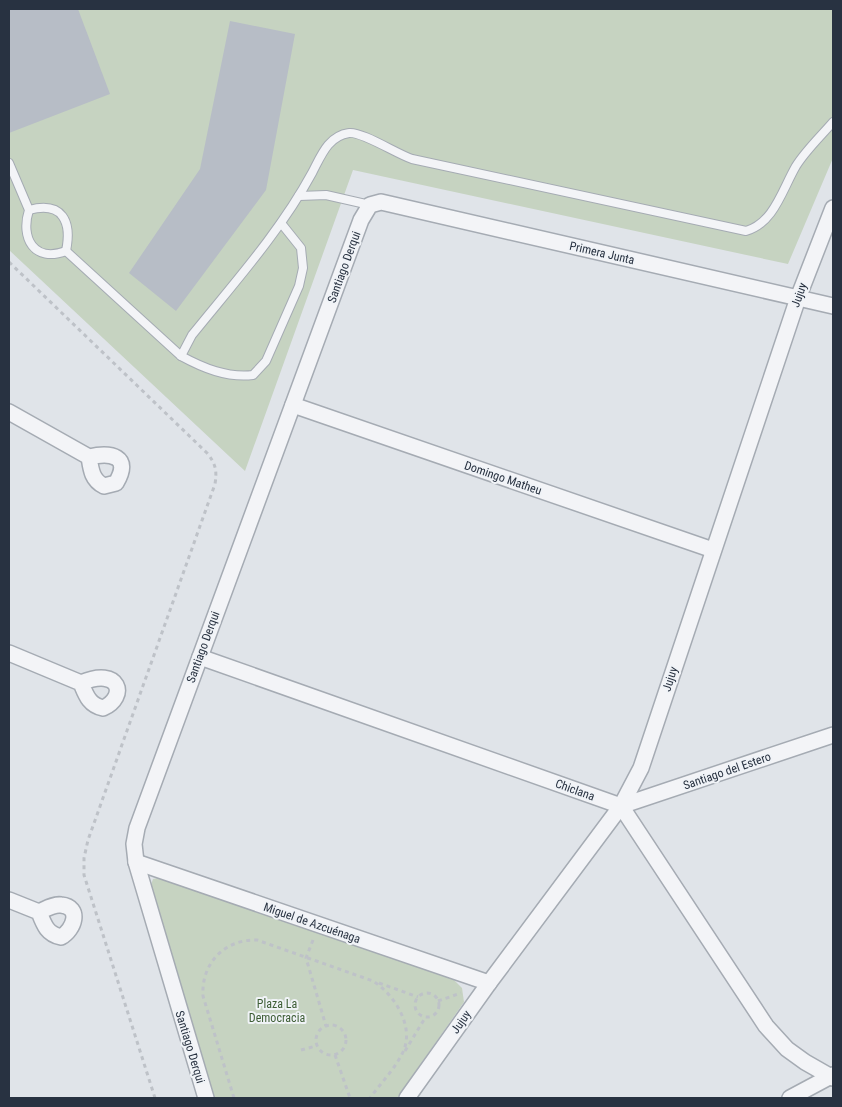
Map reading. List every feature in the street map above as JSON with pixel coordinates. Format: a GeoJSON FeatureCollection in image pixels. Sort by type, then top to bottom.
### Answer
{"type":"FeatureCollection","features":[{"type":"Feature","properties":{"kind":"street","name":"Primera Junta"},"geometry":{"type":"LineString","coordinates":[[370,205],[381,202],[833,306]]}},
{"type":"Feature","properties":{"kind":"street","name":"Santiago Derqui"},"geometry":{"type":"LineString","coordinates":[[206,1098],[136,862],[134,844],[137,828],[361,220],[370,205]]}},
{"type":"Feature","properties":{"kind":"street","name":"Jujuy"},"geometry":{"type":"LineString","coordinates":[[407,1098],[489,983],[621,806],[641,768],[798,298],[833,208]]}},
{"type":"Feature","properties":{"kind":"street","name":"Domingo Matheu"},"geometry":{"type":"LineString","coordinates":[[293,405],[713,550]]}},
{"type":"Feature","properties":{"kind":"street"},"geometry":{"type":"LineString","coordinates":[[9,412],[89,457]]}},
{"type":"Feature","properties":{"kind":"street"},"geometry":{"type":"LineString","coordinates":[[9,653],[81,683]]}},
{"type":"Feature","properties":{"kind":"street","name":"Chiclana"},"geometry":{"type":"LineString","coordinates":[[200,657],[621,806]]}},
{"type":"Feature","properties":{"kind":"street","name":"Santiago del Estero"},"geometry":{"type":"LineString","coordinates":[[621,806],[833,735]]}},
{"type":"Feature","properties":{"kind":"street"},"geometry":{"type":"LineString","coordinates":[[621,806],[766,1026],[787,1049],[805,1062],[832,1076]]}},
{"type":"Feature","properties":{"kind":"street","name":"Miguel de Azcuénaga"},"geometry":{"type":"LineString","coordinates":[[136,862],[489,983]]}},
{"type":"Feature","properties":{"kind":"street"},"geometry":{"type":"LineString","coordinates":[[9,900],[38,912]]}},
{"type":"Feature","properties":{"kind":"street"},"geometry":{"type":"LineString","coordinates":[[790,1098],[832,1076]]}},
{"type":"Feature","properties":{"kind":"lane"},"geometry":{"type":"LineString","coordinates":[[181,356],[192,335],[281,223],[299,196],[329,142],[350,133],[359,134],[393,152],[412,159],[746,232],[757,228],[768,219],[796,166],[833,122]]}},
{"type":"Feature","properties":{"kind":"lane"},"geometry":{"type":"LineString","coordinates":[[9,163],[29,210],[25,224],[28,242],[41,253],[55,255],[66,251]]}},
{"type":"Feature","properties":{"kind":"lane"},"geometry":{"type":"LineString","coordinates":[[299,196],[326,195],[370,205]]}},
{"type":"Feature","properties":{"kind":"lane"},"geometry":{"type":"LineString","coordinates":[[29,210],[40,207],[54,209],[64,217],[70,232],[66,251]]}},
{"type":"Feature","properties":{"kind":"lane"},"geometry":{"type":"LineString","coordinates":[[66,251],[181,356],[198,365],[236,377],[253,375],[266,362],[299,286],[303,268],[301,248],[281,223]]}},
{"type":"Feature","properties":{"kind":"path"},"geometry":{"type":"LineString","coordinates":[[9,262],[208,453],[217,471],[215,484],[88,840],[84,858],[84,875],[155,1098]]}},
{"type":"Feature","properties":{"kind":"path"},"geometry":{"type":"LineString","coordinates":[[318,924],[306,958],[326,1026]]}},
{"type":"Feature","properties":{"kind":"path"},"geometry":{"type":"LineString","coordinates":[[234,1098],[203,996],[202,984],[209,965],[224,948],[244,940],[257,940],[418,997]]}},
{"type":"Feature","properties":{"kind":"path"},"geometry":{"type":"LineString","coordinates":[[373,981],[389,993],[399,1008],[406,1039],[403,1053]]}},
{"type":"Feature","properties":{"kind":"path"},"geometry":{"type":"LineString","coordinates":[[423,994],[431,994],[439,1003],[435,1014],[425,1017],[418,1014],[415,1007],[418,997],[423,994]]}},
{"type":"Feature","properties":{"kind":"path"},"geometry":{"type":"LineString","coordinates":[[370,1098],[403,1053],[425,1017]]}},
{"type":"Feature","properties":{"kind":"path"},"geometry":{"type":"LineString","coordinates":[[326,1026],[341,1029],[346,1037],[344,1047],[335,1055],[323,1054],[316,1046],[318,1031],[326,1026]]}},
{"type":"Feature","properties":{"kind":"path"},"geometry":{"type":"LineString","coordinates":[[301,1050],[316,1046]]}},
{"type":"Feature","properties":{"kind":"path"},"geometry":{"type":"LineString","coordinates":[[335,1055],[350,1098]]}},
{"type":"Feature","properties":{"kind":"green space"},"geometry":{"type":"Polygon","coordinates":[[[9,9],[833,9],[833,158],[788,264],[353,170],[245,471],[9,250],[9,9]]]}},
{"type":"Feature","properties":{"kind":"green space","name":"Plaza La Democracia"},"geometry":{"type":"Polygon","coordinates":[[[158,878],[452,978],[462,988],[464,1002],[397,1098],[212,1098],[150,888],[153,879],[158,878]]]}},
{"type":"Feature","properties":{"kind":"building"},"geometry":{"type":"Polygon","coordinates":[[[9,9],[78,9],[110,94],[9,133],[9,9]]]}},
{"type":"Feature","properties":{"kind":"building"},"geometry":{"type":"Polygon","coordinates":[[[230,21],[295,34],[266,190],[176,311],[129,273],[200,169],[230,21]]]}}]}
